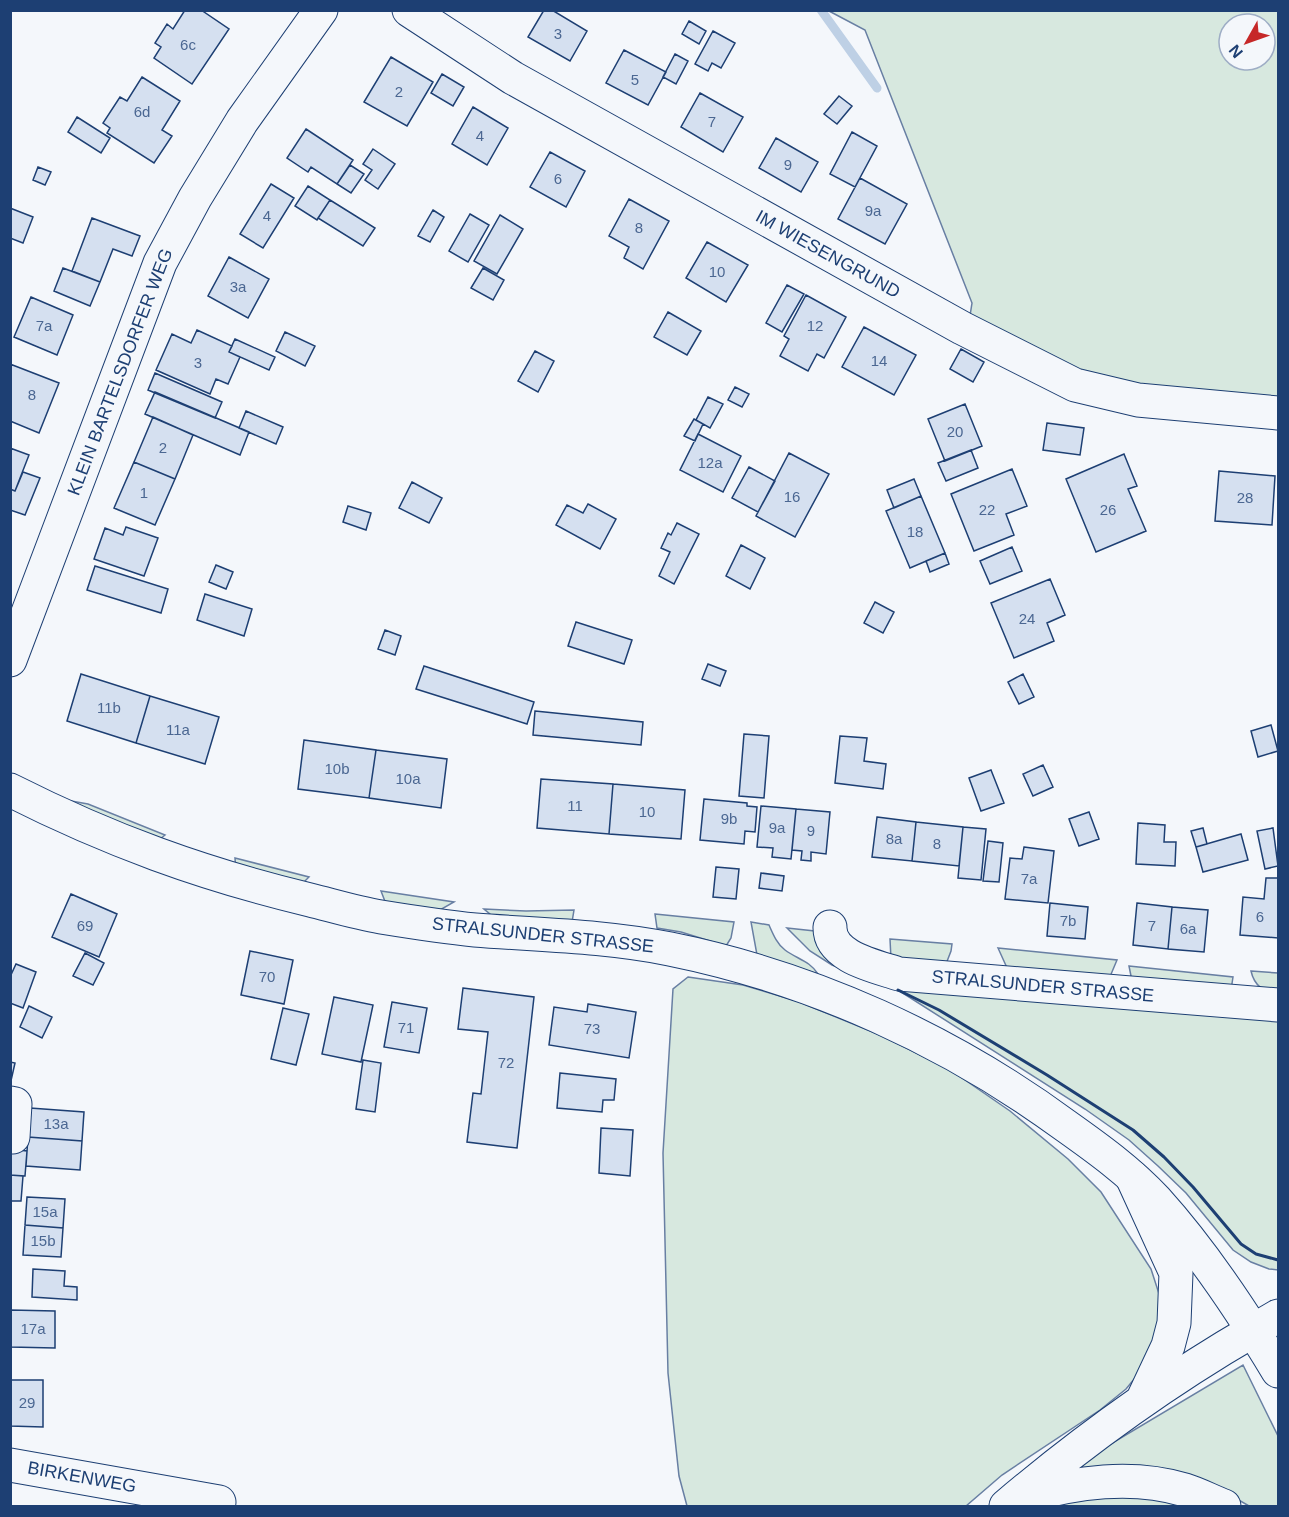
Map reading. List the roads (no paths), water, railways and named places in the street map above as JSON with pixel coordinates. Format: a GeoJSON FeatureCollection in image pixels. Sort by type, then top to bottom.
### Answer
{"type":"FeatureCollection","features":[{"type":"Feature","properties":{"kind":"main road","name":"KLEIN BARTELSDORFER WEG"},"geometry":{"type":"LineString","coordinates":[[10,660],[160,262],[195,198],[242,121],[321,10]]}},
{"type":"Feature","properties":{"kind":"main road","name":"IM WIESENGRUND"},"geometry":{"type":"LineString","coordinates":[[409,10],[513,78],[962,328],[1075,385],[1138,400],[1278,413]]}},
{"type":"Feature","properties":{"kind":"main road","name":"STRALSUNDER STRASSE"},"geometry":{"type":"LineString","coordinates":[[10,790],[70,820],[160,857],[263,889],[378,917],[471,929],[630,942],[673,949],[778,976],[886,1019],[968,1062],[1036,1104],[1132,1177],[1155,1199],[1219,1279],[1266,1323],[1278,1371]]}},
{"type":"Feature","properties":{"kind":"main road","name":"STRALSUNDER STRASSE"},"geometry":{"type":"LineString","coordinates":[[830,927],[830,936],[835,946],[844,953],[898,974],[1278,1005]]}},
{"type":"Feature","properties":{"kind":"main road"},"geometry":{"type":"LineString","coordinates":[[10,1103],[15,1104],[13,1137]]}},
{"type":"Feature","properties":{"kind":"main road"},"geometry":{"type":"LineString","coordinates":[[1132,1177],[1176,1273],[1174,1323],[1168,1346],[1142,1402]]}},
{"type":"Feature","properties":{"kind":"main road"},"geometry":{"type":"LineString","coordinates":[[1009,1503],[1066,1457],[1195,1364],[1266,1323]]}},
{"type":"Feature","properties":{"kind":"main road","name":"BIRKENWEG"},"geometry":{"type":"LineString","coordinates":[[10,1465],[219,1502],[218,1506]]}},
{"type":"Feature","properties":{"kind":"main road"},"geometry":{"type":"LineString","coordinates":[[1009,1503],[1053,1488],[1123,1481],[1155,1483],[1187,1490],[1224,1506]]}},
{"type":"Feature","properties":{"kind":"waterway"},"geometry":{"type":"LineString","coordinates":[[821,10],[877,88]]}}]}
